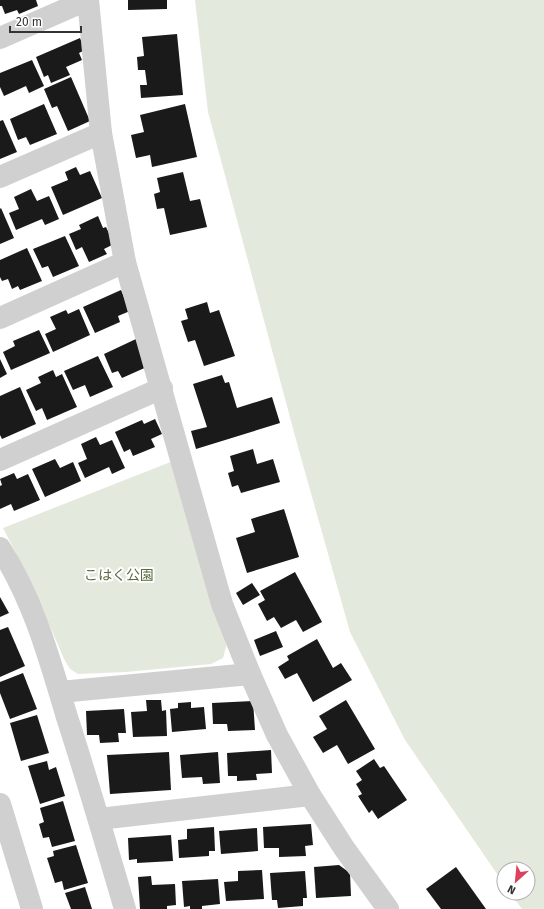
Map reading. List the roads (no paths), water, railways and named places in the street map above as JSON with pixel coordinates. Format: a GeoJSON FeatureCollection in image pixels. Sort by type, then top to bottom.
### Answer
{"type":"FeatureCollection","features":[{"type":"Feature","properties":{"kind":"street"},"geometry":{"type":"LineString","coordinates":[[0,38],[88,0],[101,133],[125,262],[162,388],[222,604],[250,674],[277,735],[310,795],[344,848],[388,909]]}},
{"type":"Feature","properties":{"kind":"street"},"geometry":{"type":"LineString","coordinates":[[0,177],[101,133]]}},
{"type":"Feature","properties":{"kind":"street"},"geometry":{"type":"LineString","coordinates":[[0,318],[125,262]]}},
{"type":"Feature","properties":{"kind":"street"},"geometry":{"type":"LineString","coordinates":[[0,460],[162,388]]}},
{"type":"Feature","properties":{"kind":"street"},"geometry":{"type":"LineString","coordinates":[[0,548],[11,566],[41,631],[99,818],[125,909]]}},
{"type":"Feature","properties":{"kind":"street"},"geometry":{"type":"LineString","coordinates":[[60,692],[250,674]]}},
{"type":"Feature","properties":{"kind":"street"},"geometry":{"type":"LineString","coordinates":[[99,818],[310,795]]}},
{"type":"Feature","properties":{"kind":"street"},"geometry":{"type":"LineString","coordinates":[[0,804],[32,909]]}},
{"type":"Feature","properties":{"kind":"park label","name":"こはく公園"},"geometry":{"type":"Point","coordinates":[119,575]}}]}
